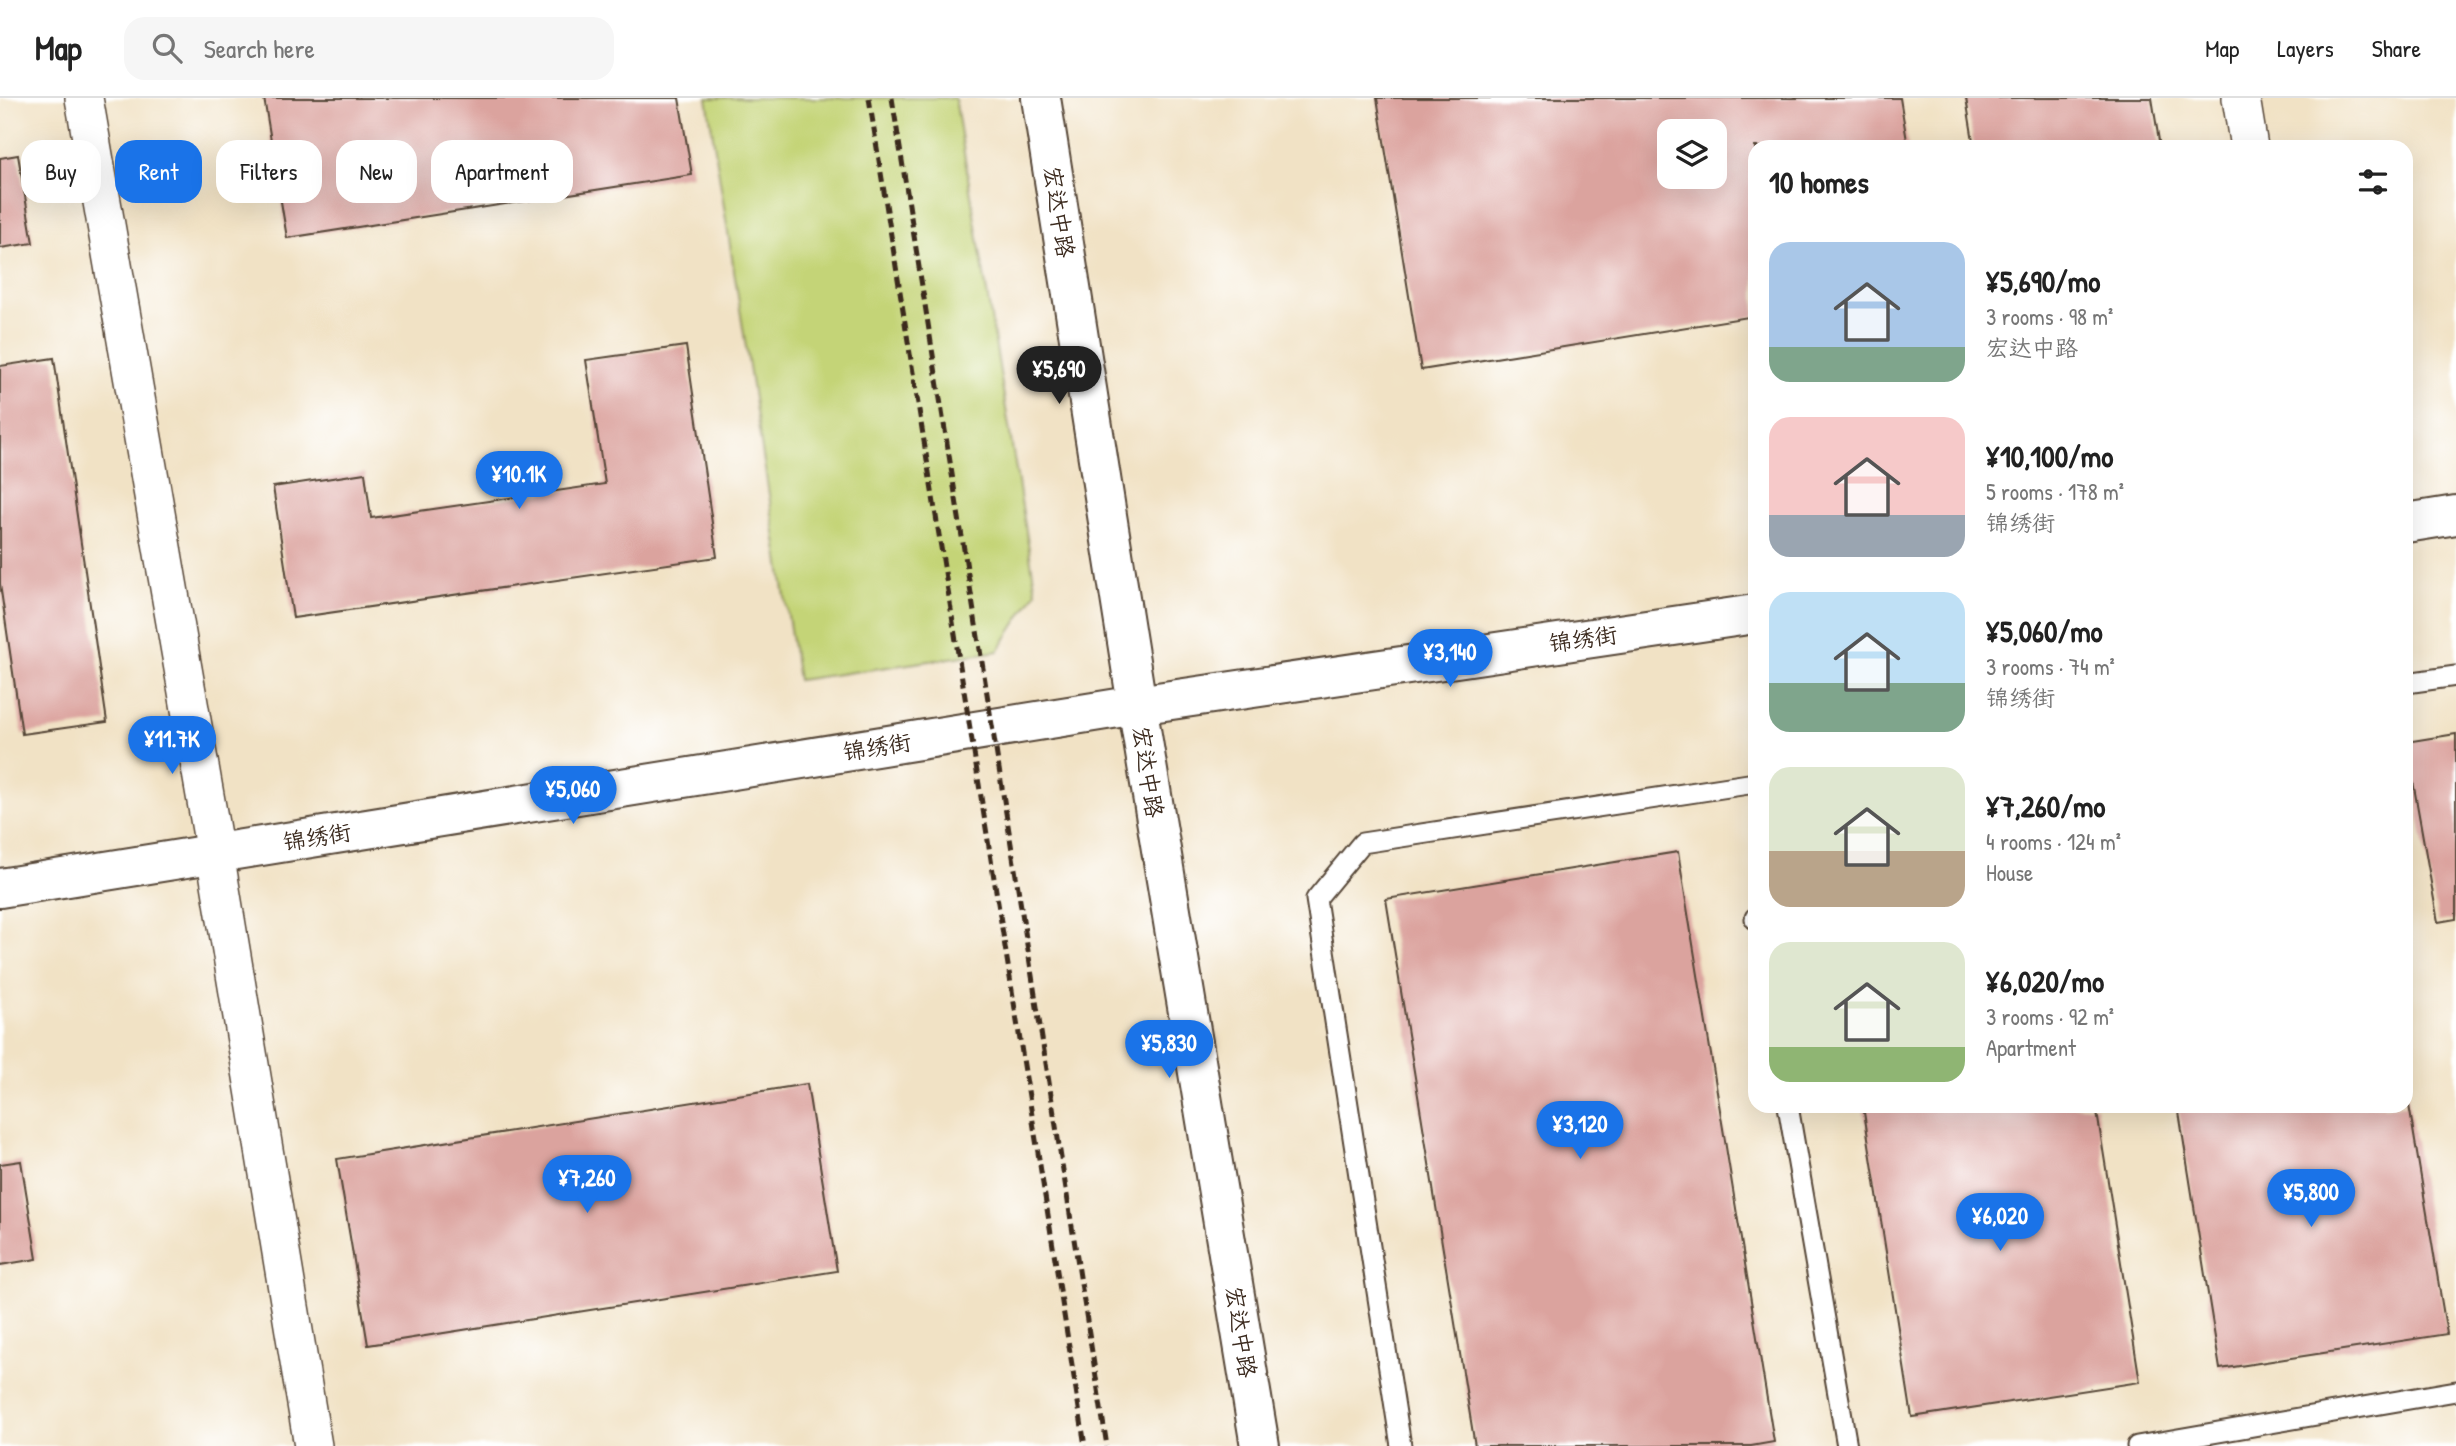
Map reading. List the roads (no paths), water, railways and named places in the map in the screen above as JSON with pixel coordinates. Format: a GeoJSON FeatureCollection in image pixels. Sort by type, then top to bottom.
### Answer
{"type":"FeatureCollection","features":[{"type":"Feature","properties":{"kind":"street"},"geometry":{"type":"LineString","coordinates":[[84,98],[215,853],[313,1446]]}},
{"type":"Feature","properties":{"kind":"street","name":"宏达中路"},"geometry":{"type":"LineString","coordinates":[[1041,98],[1137,705],[1260,1446]]}},
{"type":"Feature","properties":{"kind":"street"},"geometry":{"type":"LineString","coordinates":[[2241,98],[2248,140]]}},
{"type":"Feature","properties":{"kind":"street"},"geometry":{"type":"LineString","coordinates":[[2413,522],[2456,515]]}},
{"type":"Feature","properties":{"kind":"street","name":"锦绣街"},"geometry":{"type":"LineString","coordinates":[[0,888],[1137,705],[1748,615]]}},
{"type":"Feature","properties":{"kind":"lane"},"geometry":{"type":"LineString","coordinates":[[2413,683],[2456,676]]}},
{"type":"Feature","properties":{"kind":"lane"},"geometry":{"type":"LineString","coordinates":[[1401,1446],[1316,900],[1362,842],[1748,784]]}},
{"type":"Feature","properties":{"kind":"lane"},"geometry":{"type":"LineString","coordinates":[[1789,1113],[1847,1446]]}},
{"type":"Feature","properties":{"kind":"lane"},"geometry":{"type":"LineString","coordinates":[[2137,1446],[2456,1391]]}},
{"type":"Feature","properties":{"kind":"railway"},"geometry":{"type":"LineString","coordinates":[[869,98],[1085,1446]]}},
{"type":"Feature","properties":{"kind":"railway"},"geometry":{"type":"LineString","coordinates":[[892,98],[1107,1446]]}}]}
